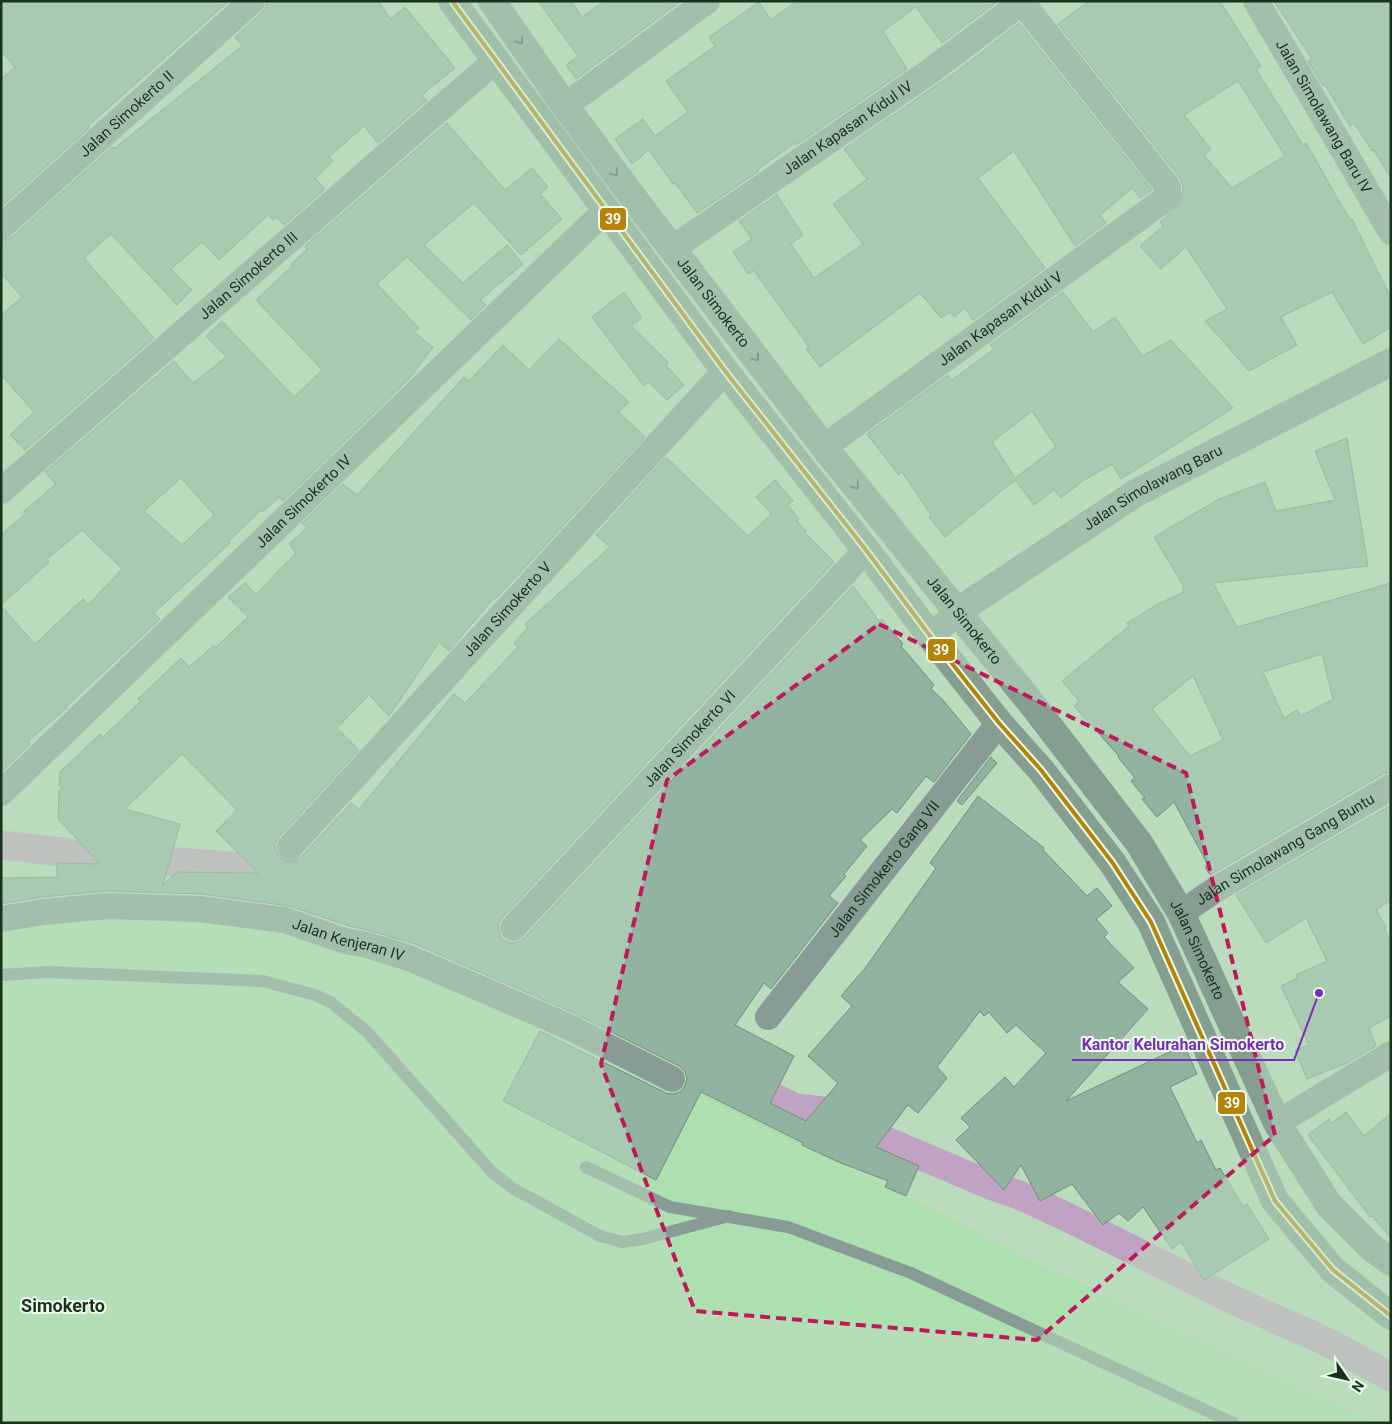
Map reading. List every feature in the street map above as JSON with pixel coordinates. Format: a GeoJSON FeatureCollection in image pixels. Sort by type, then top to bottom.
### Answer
{"type":"FeatureCollection","features":[{"type":"Feature","properties":{"kind":"highway","name":"Jalan Simokerto"},"geometry":{"type":"LineString","coordinates":[[452,1],[725,372],[866,550],[931,637],[999,723],[1040,770],[1112,862],[1151,922],[1275,1201],[1333,1270],[1391,1316]]}},
{"type":"Feature","properties":{"kind":"highway","name":"Jalan Simokerto"},"geometry":{"type":"LineString","coordinates":[[492,1],[565,106],[824,447],[1032,704],[1139,843],[1181,913],[1277,1123],[1329,1204],[1372,1248],[1391,1262]]}},
{"type":"Feature","properties":{"kind":"street","name":"Jalan Simokerto II"},"geometry":{"type":"LineString","coordinates":[[1,227],[252,1]]}},
{"type":"Feature","properties":{"kind":"street"},"geometry":{"type":"LineString","coordinates":[[565,106],[706,1]]}},
{"type":"Feature","properties":{"kind":"street","name":"Jalan Simolawang Baru IV"},"geometry":{"type":"LineString","coordinates":[[1256,1],[1391,232]]}},
{"type":"Feature","properties":{"kind":"street","name":"Jalan Kapasan Kidul V"},"geometry":{"type":"LineString","coordinates":[[824,447],[1168,197],[1168,187],[1021,2]]}},
{"type":"Feature","properties":{"kind":"street","name":"Jalan Kapasan Kidul IV"},"geometry":{"type":"LineString","coordinates":[[673,248],[929,72],[1021,2]]}},
{"type":"Feature","properties":{"kind":"street","name":"Jalan Simokerto III"},"geometry":{"type":"LineString","coordinates":[[1,491],[495,61]]}},
{"type":"Feature","properties":{"kind":"street","name":"Jalan Simokerto IV"},"geometry":{"type":"LineString","coordinates":[[1,793],[605,211]]}},
{"type":"Feature","properties":{"kind":"street","name":"Jalan Simolawang Baru"},"geometry":{"type":"LineString","coordinates":[[931,637],[958,611],[1136,493],[1391,362]]}},
{"type":"Feature","properties":{"kind":"street","name":"Jalan Simokerto V"},"geometry":{"type":"LineString","coordinates":[[290,847],[725,372]]}},
{"type":"Feature","properties":{"kind":"street","name":"Jalan Simokerto VI"},"geometry":{"type":"LineString","coordinates":[[513,928],[866,550]]}},
{"type":"Feature","properties":{"kind":"street","name":"Jalan Simokerto Gang VII"},"geometry":{"type":"LineString","coordinates":[[768,1017],[999,723]]}},
{"type":"Feature","properties":{"kind":"street","name":"Jalan Simolawang Gang Buntu"},"geometry":{"type":"LineString","coordinates":[[1181,913],[1215,890],[1391,787]]}},
{"type":"Feature","properties":{"kind":"street","name":"Jalan Kenjeran IV"},"geometry":{"type":"LineString","coordinates":[[1,919],[43,912],[108,906],[199,909],[284,920],[409,958],[567,1026],[672,1080]]}},
{"type":"Feature","properties":{"kind":"street"},"geometry":{"type":"LineString","coordinates":[[1277,1123],[1391,1054]]}},
{"type":"Feature","properties":{"kind":"lane"},"geometry":{"type":"LineString","coordinates":[[1,975],[48,972],[263,981],[315,995],[332,1003],[367,1032],[493,1173],[514,1189],[600,1236],[622,1242],[643,1239],[729,1216]]}},
{"type":"Feature","properties":{"kind":"lane"},"geometry":{"type":"LineString","coordinates":[[586,1167],[670,1207],[788,1227],[911,1273],[1233,1423]]}},
{"type":"Feature","properties":{"kind":"highlighted area"},"geometry":{"type":"Polygon","coordinates":[[[879,624],[1186,773],[1275,1135],[1037,1340],[695,1311],[601,1064],[667,780],[879,624]]]}},
{"type":"Feature","properties":{"kind":"shaded area"},"geometry":{"type":"Polygon","coordinates":[[[218,910],[558,1018],[1039,1264],[1377,1423],[1,1423],[1,927],[218,910]]]}},
{"type":"Feature","properties":{"kind":"building"},"geometry":{"type":"Polygon","coordinates":[[[1,1],[229,1],[88,126],[89,128],[1,207],[1,79],[15,67],[1,51],[1,1]]]}},
{"type":"Feature","properties":{"kind":"building"},"geometry":{"type":"Polygon","coordinates":[[[267,1],[378,1],[391,19],[405,7],[455,68],[422,95],[427,100],[378,143],[364,126],[329,157],[333,161],[315,178],[325,189],[284,225],[277,217],[273,220],[268,215],[219,260],[202,242],[171,269],[192,290],[177,305],[111,234],[84,258],[154,338],[25,450],[10,435],[34,412],[1,375],[1,315],[22,297],[1,273],[1,242],[11,238],[112,147],[115,148],[242,46],[235,37],[262,12],[267,1]]]}},
{"type":"Feature","properties":{"kind":"building"},"geometry":{"type":"Polygon","coordinates":[[[538,1],[571,1],[582,17],[604,1],[681,1],[576,79],[566,65],[578,56],[538,1]]]}},
{"type":"Feature","properties":{"kind":"building"},"geometry":{"type":"Polygon","coordinates":[[[797,1],[998,1],[942,43],[916,7],[883,31],[907,69],[796,145],[795,143],[758,169],[759,171],[697,213],[675,183],[673,184],[649,150],[632,164],[615,139],[643,119],[655,136],[688,112],[666,81],[715,46],[709,37],[759,2],[771,20],[797,1]]]}},
{"type":"Feature","properties":{"kind":"building"},"geometry":{"type":"Polygon","coordinates":[[[1089,1],[1220,1],[1261,66],[1256,69],[1303,145],[1306,143],[1350,220],[1352,219],[1391,298],[1391,327],[1363,344],[1332,292],[1281,317],[1297,345],[1249,371],[1205,321],[1227,309],[1186,247],[1161,269],[1140,246],[1163,226],[1160,222],[1181,204],[1183,186],[1180,178],[1058,24],[1089,1]],[[1238,81],[1184,115],[1211,149],[1204,155],[1232,188],[1285,156],[1238,81]]]}},
{"type":"Feature","properties":{"kind":"building"},"geometry":{"type":"Polygon","coordinates":[[[1274,1],[1391,1],[1391,178],[1374,150],[1372,151],[1354,123],[1350,126],[1325,85],[1323,86],[1308,61],[1312,59],[1274,1]]]}},
{"type":"Feature","properties":{"kind":"building"},"geometry":{"type":"Polygon","coordinates":[[[1019,23],[1152,190],[1140,198],[1132,188],[1100,215],[1106,223],[1075,246],[1014,151],[978,178],[1045,268],[973,320],[965,308],[954,317],[950,312],[941,318],[920,293],[820,367],[806,349],[809,347],[754,271],[748,274],[733,252],[752,239],[739,221],[777,195],[803,235],[791,244],[814,278],[863,244],[833,204],[867,179],[844,149],[960,69],[1019,23]]]}},
{"type":"Feature","properties":{"kind":"building"},"geometry":{"type":"Polygon","coordinates":[[[447,123],[505,190],[532,168],[548,187],[540,194],[562,219],[521,255],[474,203],[424,245],[463,283],[507,245],[523,264],[480,300],[486,305],[471,320],[407,257],[377,284],[419,328],[414,332],[433,347],[410,378],[283,501],[279,497],[263,512],[261,510],[228,542],[230,543],[154,613],[160,619],[67,708],[28,741],[30,744],[1,772],[1,606],[35,644],[83,599],[88,605],[122,569],[82,530],[47,559],[49,562],[1,605],[1,535],[25,514],[23,512],[56,484],[45,472],[174,361],[193,383],[226,357],[206,336],[222,321],[294,397],[322,370],[256,300],[292,266],[291,264],[307,249],[305,246],[447,123]],[[181,478],[144,511],[182,545],[214,515],[181,478]]]}},
{"type":"Feature","properties":{"kind":"building"},"geometry":{"type":"Polygon","coordinates":[[[624,292],[642,318],[631,326],[668,362],[666,365],[684,385],[667,400],[649,382],[644,386],[592,317],[624,292]]]}},
{"type":"Feature","properties":{"kind":"building"},"geometry":{"type":"Polygon","coordinates":[[[1063,292],[1093,332],[1115,317],[1142,356],[1171,340],[1233,408],[1121,479],[1112,464],[1084,480],[1061,498],[1054,490],[1034,505],[1015,480],[945,537],[929,517],[931,515],[902,472],[899,475],[867,434],[948,375],[952,380],[994,349],[990,345],[1063,292]],[[1032,411],[992,442],[1015,478],[1056,447],[1032,411]]]}},
{"type":"Feature","properties":{"kind":"building"},"geometry":{"type":"Polygon","coordinates":[[[559,339],[629,402],[619,412],[645,437],[496,599],[494,598],[449,651],[439,642],[389,716],[369,695],[337,728],[359,750],[279,837],[275,844],[280,858],[286,861],[295,861],[301,857],[351,803],[359,809],[454,694],[465,703],[518,647],[514,643],[528,627],[525,624],[610,547],[596,535],[666,457],[748,536],[771,514],[756,497],[775,480],[793,501],[788,505],[799,519],[797,521],[806,531],[805,533],[834,562],[502,918],[498,925],[502,939],[510,943],[518,942],[524,938],[853,586],[879,621],[882,619],[903,644],[901,646],[934,685],[931,689],[942,699],[971,734],[934,782],[926,776],[897,813],[892,809],[860,840],[867,846],[829,896],[838,903],[771,989],[764,983],[735,1025],[794,1056],[770,1103],[806,1121],[838,1083],[808,1056],[852,1006],[841,996],[866,967],[936,868],[930,863],[978,796],[1044,848],[1043,850],[1087,896],[1097,888],[1112,906],[1096,919],[1108,933],[1104,937],[1134,968],[1118,982],[1148,1009],[1066,1101],[1184,1045],[1197,1074],[1170,1087],[1197,1143],[1201,1140],[1216,1170],[1220,1168],[1243,1206],[1247,1204],[1269,1239],[1204,1280],[1181,1242],[1172,1249],[1143,1207],[1128,1221],[1119,1213],[1103,1225],[1072,1184],[1040,1201],[1021,1165],[1004,1190],[956,1140],[970,1127],[961,1118],[1005,1077],[1014,1087],[1046,1053],[1016,1025],[1007,1033],[989,1012],[984,1016],[980,1011],[937,1067],[947,1078],[918,1113],[908,1105],[876,1147],[919,1166],[906,1196],[885,1187],[888,1181],[836,1161],[802,1145],[803,1143],[701,1092],[656,1180],[503,1101],[540,1031],[666,1093],[680,1092],[685,1086],[687,1078],[684,1070],[574,1013],[415,944],[349,926],[289,906],[201,894],[107,891],[42,897],[1,904],[1,878],[57,877],[57,863],[100,864],[58,819],[59,791],[62,788],[59,786],[60,772],[100,734],[103,737],[140,702],[138,699],[181,658],[189,667],[214,645],[216,647],[248,617],[228,597],[245,583],[256,594],[296,553],[289,544],[307,528],[302,523],[343,484],[357,495],[464,377],[469,381],[503,345],[529,370],[559,339]],[[182,754],[125,809],[180,824],[163,885],[177,872],[258,873],[216,831],[237,810],[182,754]]]}},
{"type":"Feature","properties":{"kind":"building"},"geometry":{"type":"Polygon","coordinates":[[[1347,438],[1368,566],[1213,583],[1237,627],[1391,583],[1391,772],[1383,774],[1210,875],[1205,867],[1208,865],[1174,802],[1157,817],[1142,799],[1145,798],[1131,781],[1135,778],[1119,756],[1074,706],[1079,701],[1062,681],[1129,626],[1127,623],[1158,604],[1184,592],[1182,588],[1184,587],[1154,537],[1219,499],[1265,482],[1276,511],[1335,500],[1315,451],[1347,438]],[[1322,654],[1263,672],[1284,718],[1297,710],[1301,716],[1333,699],[1322,654]],[[1193,676],[1152,709],[1190,756],[1223,740],[1193,676]]]}},
{"type":"Feature","properties":{"kind":"building"},"geometry":{"type":"Polygon","coordinates":[[[991,757],[997,763],[962,805],[957,801],[991,757]]]}},
{"type":"Feature","properties":{"kind":"building"},"geometry":{"type":"Polygon","coordinates":[[[1391,805],[1391,900],[1376,910],[1386,927],[1384,928],[1391,941],[1391,1016],[1369,1028],[1376,1046],[1347,1063],[1307,1079],[1295,1050],[1309,1045],[1281,986],[1297,978],[1296,975],[1327,961],[1306,918],[1266,943],[1236,895],[1391,805]]]}},
{"type":"Feature","properties":{"kind":"building"},"geometry":{"type":"Polygon","coordinates":[[[1346,1112],[1364,1136],[1391,1113],[1391,1238],[1372,1216],[1370,1217],[1308,1135],[1329,1119],[1332,1123],[1346,1112]]]}},
{"type":"Feature","properties":{"kind":"waterway"},"geometry":{"type":"LineString","coordinates":[[1,845],[62,852],[112,862],[153,860],[292,871]]}},
{"type":"Feature","properties":{"kind":"waterway"},"geometry":{"type":"LineString","coordinates":[[737,1079],[795,1108],[824,1111],[882,1139],[990,1185],[1019,1195],[1229,1298],[1327,1342],[1391,1377]]}},
{"type":"Feature","properties":{"kind":"transit line","name":"39"},"geometry":{"type":"LineString","coordinates":[[452,1],[725,371],[866,550],[931,637],[999,723],[1041,770],[1112,862],[1151,922],[1275,1201],[1333,1270],[1391,1316]]}},
{"type":"Feature","properties":{"kind":"place","name":"Kantor Kelurahan Simokerto"},"geometry":{"type":"Point","coordinates":[1319,993]}},
{"type":"Feature","properties":{"kind":"district","name":"Simokerto"},"geometry":{"type":"Point","coordinates":[63,1305]}}]}
